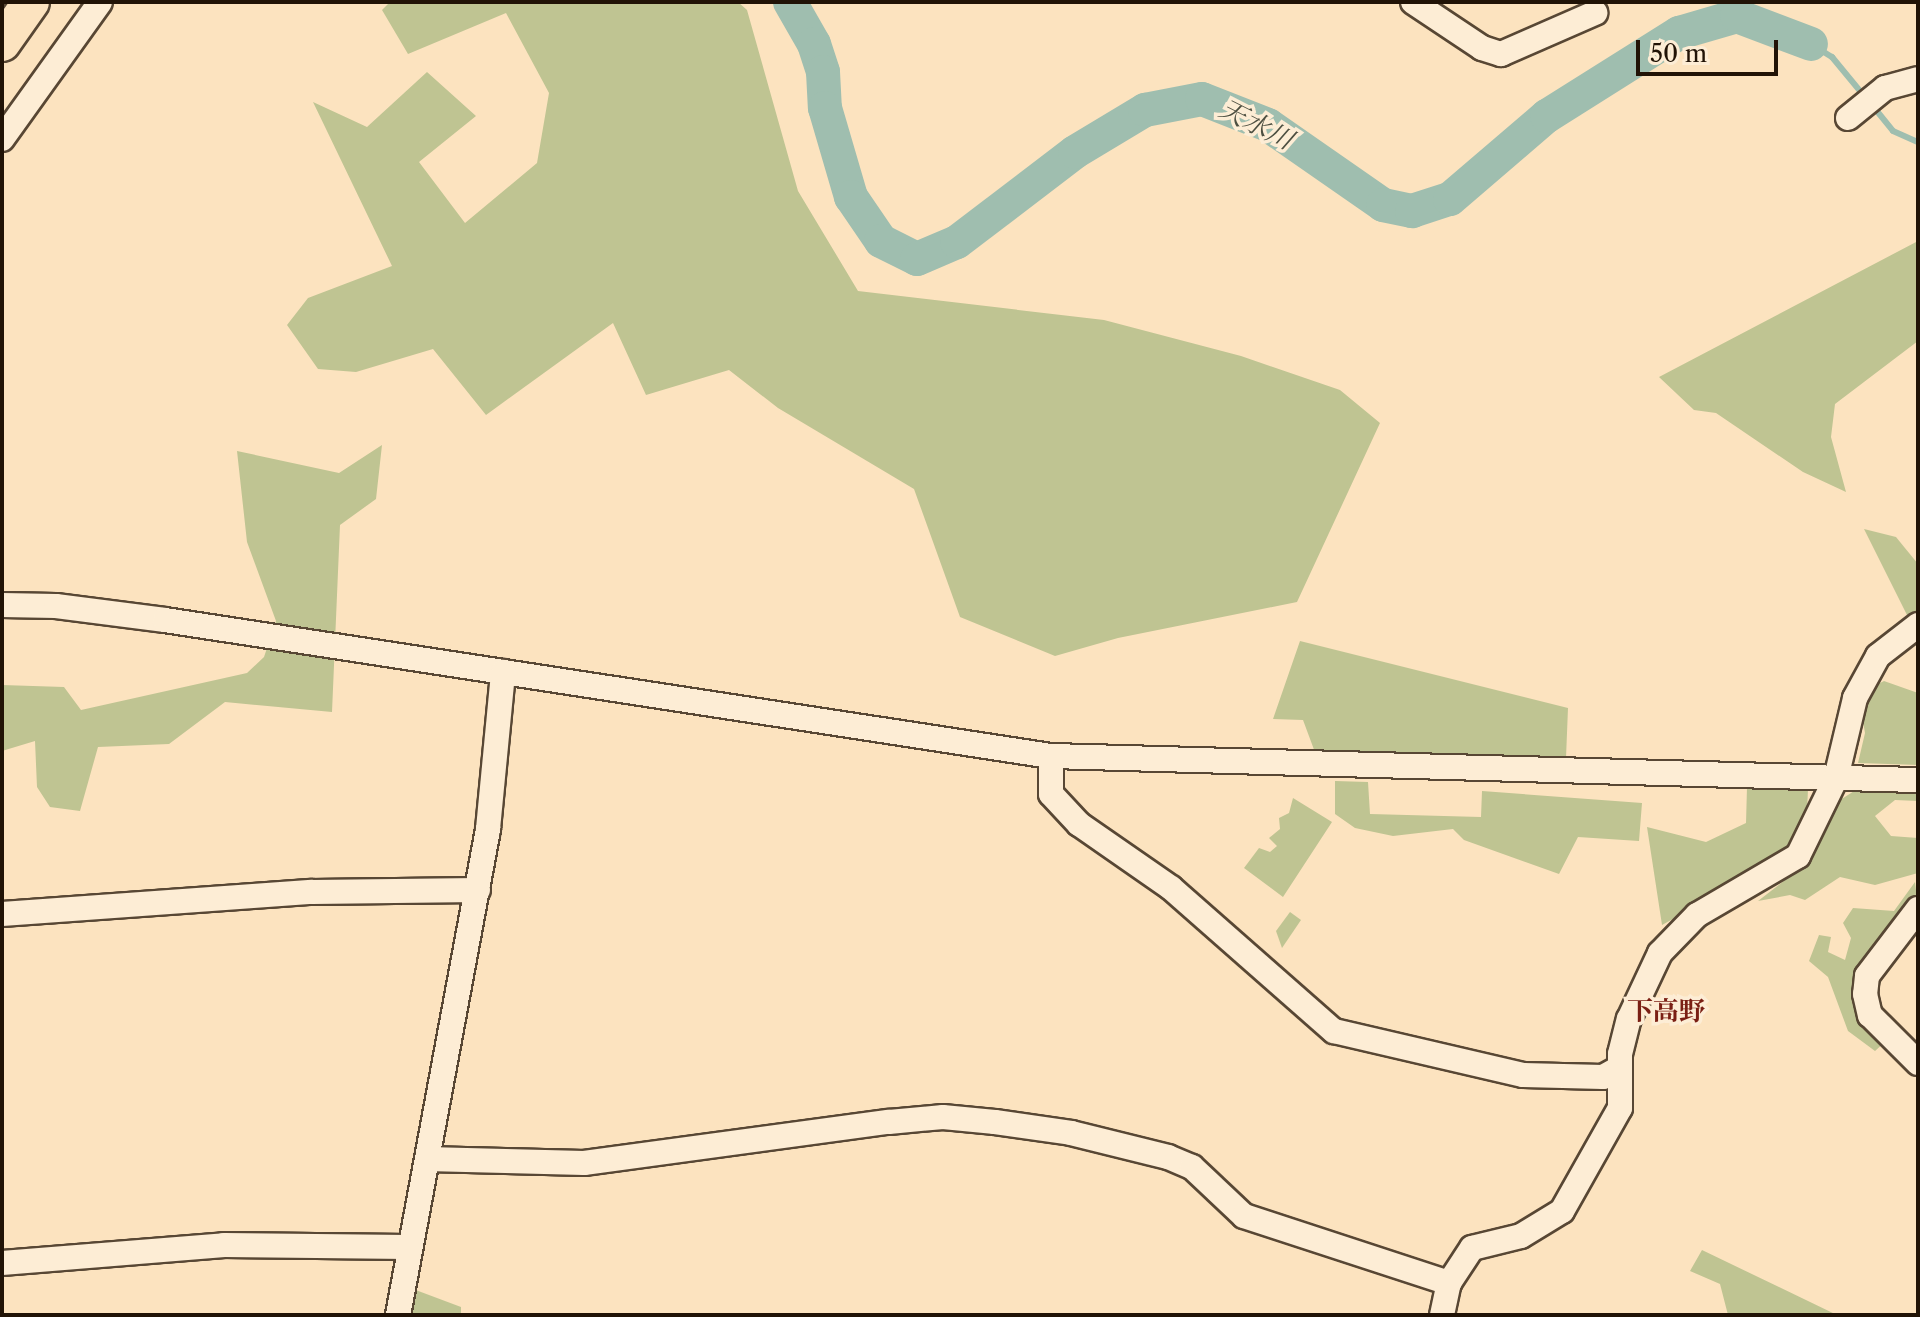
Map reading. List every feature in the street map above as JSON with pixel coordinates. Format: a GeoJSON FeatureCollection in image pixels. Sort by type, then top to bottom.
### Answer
{"type":"FeatureCollection","features":[{"type":"Feature","properties":{"kind":"highway"},"geometry":{"type":"LineString","coordinates":[[2,43],[31,2]]}},
{"type":"Feature","properties":{"kind":"street"},"geometry":{"type":"LineString","coordinates":[[2,139],[100,2]]}},
{"type":"Feature","properties":{"kind":"street"},"geometry":{"type":"LineString","coordinates":[[1413,2],[1482,48],[1501,54],[1595,13]]}},
{"type":"Feature","properties":{"kind":"street"},"geometry":{"type":"LineString","coordinates":[[1848,118],[1885,88],[1918,79]]}},
{"type":"Feature","properties":{"kind":"street"},"geometry":{"type":"LineString","coordinates":[[2,605],[56,606],[150,618],[1051,756],[1918,780]]}},
{"type":"Feature","properties":{"kind":"street"},"geometry":{"type":"LineString","coordinates":[[1442,1315],[1449,1283],[1472,1248],[1521,1236],[1562,1211],[1620,1108],[1619,1068],[1629,1019],[1668,942],[1697,915],[1798,856],[1836,778],[1855,698],[1878,656],[1918,625]]}},
{"type":"Feature","properties":{"kind":"street"},"geometry":{"type":"LineString","coordinates":[[398,1315],[408,1247],[478,890],[503,672]]}},
{"type":"Feature","properties":{"kind":"street"},"geometry":{"type":"LineString","coordinates":[[1051,756],[1051,794],[1079,824],[1171,888],[1334,1031],[1523,1075],[1603,1077],[1619,1068]]}},
{"type":"Feature","properties":{"kind":"street"},"geometry":{"type":"LineString","coordinates":[[2,914],[312,892],[478,890]]}},
{"type":"Feature","properties":{"kind":"street"},"geometry":{"type":"LineString","coordinates":[[1918,909],[1867,976],[1865,994],[1870,1015],[1918,1063]]}},
{"type":"Feature","properties":{"kind":"street"},"geometry":{"type":"LineString","coordinates":[[427,1159],[584,1163],[889,1122],[943,1117],[995,1122],[1071,1133],[1168,1157],[1192,1167],[1244,1216],[1449,1283]]}},
{"type":"Feature","properties":{"kind":"street"},"geometry":{"type":"LineString","coordinates":[[2,1263],[224,1245],[408,1247]]}},
{"type":"Feature","properties":{"kind":"green space"},"geometry":{"type":"Polygon","coordinates":[[[390,2],[738,2],[747,10],[798,191],[858,291],[1104,320],[1241,356],[1340,390],[1380,423],[1297,602],[1118,638],[1055,656],[960,617],[914,489],[778,408],[729,370],[646,395],[613,323],[486,415],[433,349],[356,372],[318,369],[287,325],[308,298],[392,266],[313,102],[367,127],[427,72],[476,116],[419,162],[465,223],[537,163],[549,93],[506,13],[408,54],[382,10],[390,2]]]}},
{"type":"Feature","properties":{"kind":"green space"},"geometry":{"type":"Polygon","coordinates":[[[1918,241],[1918,341],[1835,404],[1831,437],[1846,492],[1803,472],[1716,413],[1694,410],[1659,377],[1918,241]]]}},
{"type":"Feature","properties":{"kind":"green space"},"geometry":{"type":"Polygon","coordinates":[[[382,445],[376,499],[340,525],[332,712],[225,702],[169,744],[98,747],[80,811],[50,807],[37,787],[35,741],[2,751],[2,685],[64,687],[81,710],[247,673],[264,657],[276,621],[247,542],[237,451],[339,473],[382,445]]]}},
{"type":"Feature","properties":{"kind":"green space"},"geometry":{"type":"Polygon","coordinates":[[[1864,529],[1896,537],[1918,564],[1918,615],[1907,615],[1864,529]]]}},
{"type":"Feature","properties":{"kind":"green space"},"geometry":{"type":"Polygon","coordinates":[[[1300,641],[1568,708],[1566,758],[1316,755],[1303,720],[1273,719],[1300,641]]]}},
{"type":"Feature","properties":{"kind":"green space"},"geometry":{"type":"Polygon","coordinates":[[[1884,681],[1918,693],[1918,765],[1858,763],[1865,733],[1860,704],[1866,690],[1884,681]]]}},
{"type":"Feature","properties":{"kind":"green space"},"geometry":{"type":"Polygon","coordinates":[[[1335,781],[1368,782],[1370,814],[1481,817],[1482,791],[1642,803],[1639,841],[1578,837],[1559,874],[1464,840],[1453,829],[1393,836],[1355,828],[1335,814],[1335,781]]]}},
{"type":"Feature","properties":{"kind":"green space"},"geometry":{"type":"Polygon","coordinates":[[[1862,786],[1918,788],[1918,801],[1895,800],[1875,816],[1891,836],[1918,838],[1918,873],[1875,885],[1840,877],[1805,900],[1790,895],[1758,901],[1807,863],[1837,802],[1862,786]]]}},
{"type":"Feature","properties":{"kind":"green space"},"geometry":{"type":"Polygon","coordinates":[[[1747,787],[1808,789],[1807,812],[1794,844],[1764,869],[1662,925],[1647,827],[1706,842],[1746,823],[1747,787]]]}},
{"type":"Feature","properties":{"kind":"green space"},"geometry":{"type":"Polygon","coordinates":[[[1293,798],[1332,822],[1283,897],[1244,868],[1259,848],[1270,852],[1277,846],[1269,838],[1280,829],[1279,818],[1289,813],[1293,798]]]}},
{"type":"Feature","properties":{"kind":"green space"},"geometry":{"type":"Polygon","coordinates":[[[1915,882],[1918,907],[1858,976],[1885,1042],[1875,1051],[1848,1031],[1828,977],[1809,961],[1819,935],[1831,937],[1828,952],[1845,960],[1851,938],[1843,923],[1853,908],[1894,911],[1915,882]]]}},
{"type":"Feature","properties":{"kind":"green space"},"geometry":{"type":"Polygon","coordinates":[[[1290,912],[1301,920],[1282,948],[1276,931],[1290,912]]]}},
{"type":"Feature","properties":{"kind":"green space"},"geometry":{"type":"Polygon","coordinates":[[[1702,1250],[1837,1315],[1728,1315],[1720,1284],[1690,1271],[1702,1250]]]}},
{"type":"Feature","properties":{"kind":"green space"},"geometry":{"type":"Polygon","coordinates":[[[405,1286],[461,1307],[461,1315],[394,1315],[405,1286]]]}},
{"type":"Feature","properties":{"kind":"waterway","name":"天水川"},"geometry":{"type":"LineString","coordinates":[[790,2],[814,44],[823,72],[825,108],[851,197],[881,241],[917,259],[957,242],[1075,152],[1145,110],[1202,99],[1268,125],[1383,205],[1412,211],[1450,199],[1547,116],[1679,33],[1737,16],[1811,44]]}},
{"type":"Feature","properties":{"kind":"waterway"},"geometry":{"type":"LineString","coordinates":[[1811,44],[1832,57],[1865,97]]}},
{"type":"Feature","properties":{"kind":"waterway"},"geometry":{"type":"LineString","coordinates":[[1872,105],[1893,131],[1918,142]]}},
{"type":"Feature","properties":{"kind":"district","name":"下高野"},"geometry":{"type":"Point","coordinates":[1666,1012]}}]}
